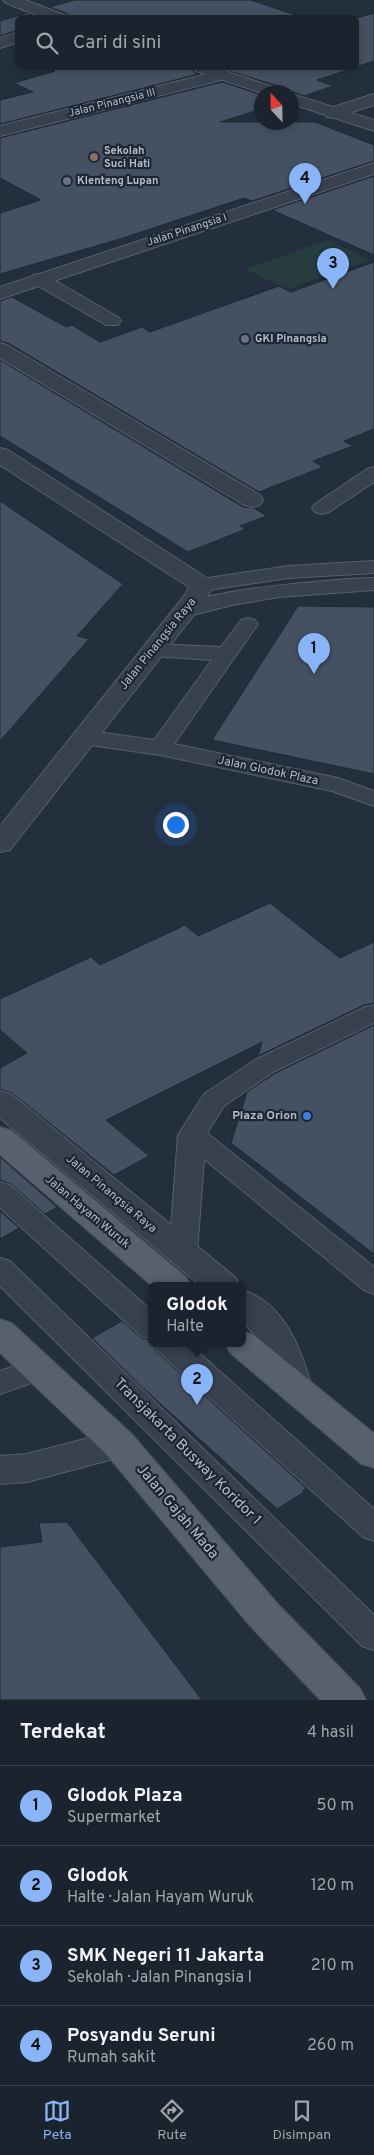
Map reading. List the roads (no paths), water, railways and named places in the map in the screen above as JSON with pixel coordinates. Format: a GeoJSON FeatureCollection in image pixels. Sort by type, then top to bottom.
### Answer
{"type":"FeatureCollection","features":[{"type":"Feature","properties":{"kind":"main road","name":"Jalan Hayam Wuruk"},"geometry":{"type":"LineString","coordinates":[[0,1138],[169,1282]]}},
{"type":"Feature","properties":{"kind":"main road","name":"Jalan Gajah Mada"},"geometry":{"type":"LineString","coordinates":[[0,1332],[119,1444],[264,1615],[346,1700]]}},
{"type":"Feature","properties":{"kind":"main road"},"geometry":{"type":"LineString","coordinates":[[246,1347],[374,1454]]}},
{"type":"Feature","properties":{"kind":"street"},"geometry":{"type":"LineString","coordinates":[[11,0],[52,15]]}},
{"type":"Feature","properties":{"kind":"street"},"geometry":{"type":"LineString","coordinates":[[0,43],[15,38]]}},
{"type":"Feature","properties":{"kind":"street"},"geometry":{"type":"LineString","coordinates":[[208,70],[254,85]]}},
{"type":"Feature","properties":{"kind":"street","name":"Jalan Pinangsia III"},"geometry":{"type":"LineString","coordinates":[[0,131],[223,75]]}},
{"type":"Feature","properties":{"kind":"street"},"geometry":{"type":"LineString","coordinates":[[333,113],[374,98]]}},
{"type":"Feature","properties":{"kind":"street"},"geometry":{"type":"LineString","coordinates":[[299,101],[374,126]]}},
{"type":"Feature","properties":{"kind":"street","name":"Jalan Pinangsia I"},"geometry":{"type":"LineString","coordinates":[[0,292],[374,168]]}},
{"type":"Feature","properties":{"kind":"street"},"geometry":{"type":"LineString","coordinates":[[0,349],[252,500]]}},
{"type":"Feature","properties":{"kind":"street","name":"Jalan Pinangsia Raya"},"geometry":{"type":"LineString","coordinates":[[0,455],[202,585],[185,611],[83,737],[0,844]]}},
{"type":"Feature","properties":{"kind":"street","name":"Jalan Pinangsia Raya"},"geometry":{"type":"LineString","coordinates":[[0,1101],[218,1282]]}},
{"type":"Feature","properties":{"kind":"street"},"geometry":{"type":"LineString","coordinates":[[246,1305],[268,1323],[276,1334],[285,1351],[294,1388]]}},
{"type":"Feature","properties":{"kind":"street"},"geometry":{"type":"LineString","coordinates":[[0,1470],[27,1468],[119,1444]]}},
{"type":"Feature","properties":{"kind":"lane"},"geometry":{"type":"LineString","coordinates":[[39,280],[112,321]]}},
{"type":"Feature","properties":{"kind":"lane"},"geometry":{"type":"LineString","coordinates":[[322,508],[374,473]]}},
{"type":"Feature","properties":{"kind":"lane"},"geometry":{"type":"LineString","coordinates":[[202,585],[238,578],[308,570],[374,567]]}},
{"type":"Feature","properties":{"kind":"lane"},"geometry":{"type":"LineString","coordinates":[[185,611],[223,599],[262,592],[317,586],[374,584]]}},
{"type":"Feature","properties":{"kind":"lane"},"geometry":{"type":"LineString","coordinates":[[160,748],[248,624]]}},
{"type":"Feature","properties":{"kind":"lane"},"geometry":{"type":"LineString","coordinates":[[153,650],[226,654]]}},
{"type":"Feature","properties":{"kind":"lane","name":"Jalan Glodok Plaza"},"geometry":{"type":"LineString","coordinates":[[83,737],[160,748],[338,786],[374,799]]}},
{"type":"Feature","properties":{"kind":"lane"},"geometry":{"type":"LineString","coordinates":[[183,1253],[192,1135],[214,1100],[264,1066],[374,1013]]}},
{"type":"Feature","properties":{"kind":"lane"},"geometry":{"type":"LineString","coordinates":[[192,1135],[374,1283]]}},
{"type":"Feature","properties":{"kind":"lane"},"geometry":{"type":"LineString","coordinates":[[0,1192],[148,1324]]}},
{"type":"Feature","properties":{"kind":"lane","name":"Transjakarta Busway Koridor 1"},"geometry":{"type":"LineString","coordinates":[[0,1268],[374,1636]]}},
{"type":"Feature","properties":{"kind":"lane"},"geometry":{"type":"LineString","coordinates":[[173,1347],[374,1528]]}},
{"type":"Feature","properties":{"kind":"lane"},"geometry":{"type":"LineString","coordinates":[[0,1383],[37,1368]]}},
{"type":"Feature","properties":{"kind":"place","name":"Sekolah Suci Hati"},"geometry":{"type":"Point","coordinates":[94,157]}},
{"type":"Feature","properties":{"kind":"place","name":"Klenteng Lupan"},"geometry":{"type":"Point","coordinates":[67,181]}},
{"type":"Feature","properties":{"kind":"place","name":"Posyandu Seruni"},"geometry":{"type":"Point","coordinates":[305,204]}},
{"type":"Feature","properties":{"kind":"place","name":"SMK Negeri 11 Jakarta"},"geometry":{"type":"Point","coordinates":[333,289]}},
{"type":"Feature","properties":{"kind":"place","name":"GKI Pinangsia"},"geometry":{"type":"Point","coordinates":[245,339]}},
{"type":"Feature","properties":{"kind":"place","name":"Glodok Plaza"},"geometry":{"type":"Point","coordinates":[314,674]}},
{"type":"Feature","properties":{"kind":"place","name":"Plaza Orion"},"geometry":{"type":"Point","coordinates":[307,1116]}},
{"type":"Feature","properties":{"kind":"place","name":"Glodok"},"geometry":{"type":"Point","coordinates":[197,1405]}}]}
